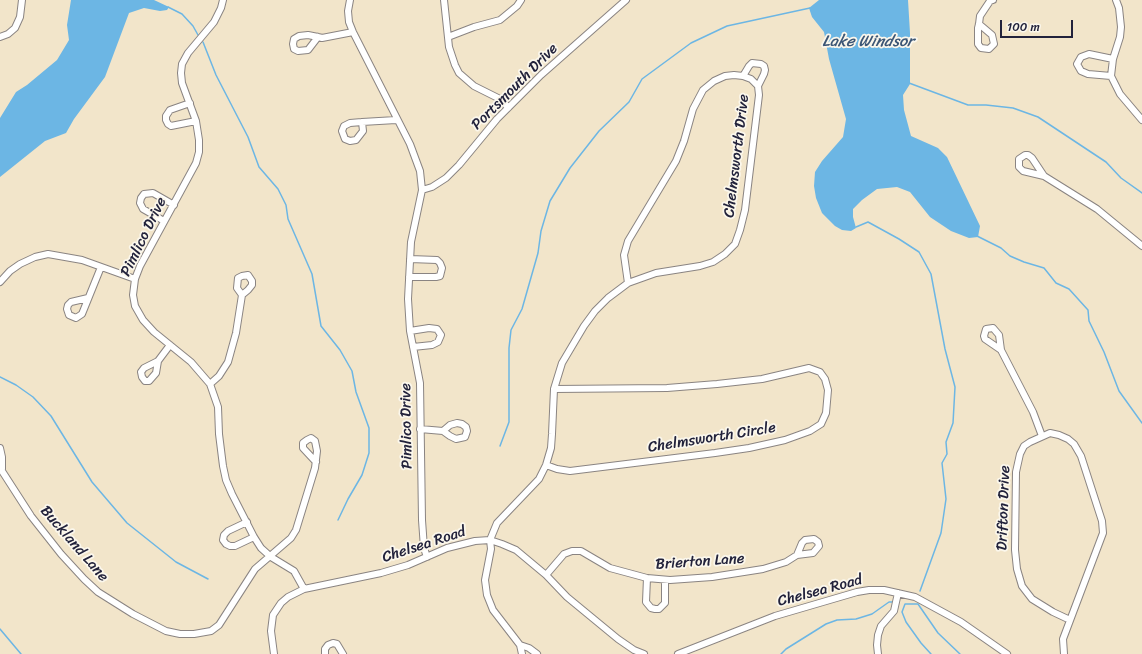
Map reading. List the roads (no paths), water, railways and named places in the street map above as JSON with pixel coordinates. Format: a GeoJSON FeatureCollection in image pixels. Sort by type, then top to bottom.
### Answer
{"type":"FeatureCollection","features":[{"type":"Feature","properties":{"kind":"street"},"geometry":{"type":"LineString","coordinates":[[0,37],[8,34],[15,28],[20,17],[22,0]]}},
{"type":"Feature","properties":{"kind":"street","name":"Pimlico Drive"},"geometry":{"type":"LineString","coordinates":[[223,0],[214,22],[188,53],[182,64],[182,83],[196,121],[199,140],[199,152],[196,163],[164,221],[135,279],[133,295],[138,313],[154,332],[191,362],[210,384],[218,407],[221,453],[226,480],[261,548],[294,571],[304,589]]}},
{"type":"Feature","properties":{"kind":"street","name":"Pimlico Drive"},"geometry":{"type":"LineString","coordinates":[[350,0],[348,11],[349,22],[353,32],[396,120],[410,144],[420,171],[422,190],[411,242],[408,300],[410,331],[420,383],[422,520],[424,548],[427,557]]}},
{"type":"Feature","properties":{"kind":"street"},"geometry":{"type":"LineString","coordinates":[[444,0],[449,47],[459,73],[474,86],[502,100],[508,108]]}},
{"type":"Feature","properties":{"kind":"street"},"geometry":{"type":"LineString","coordinates":[[448,37],[474,27],[500,20],[521,0]]}},
{"type":"Feature","properties":{"kind":"street","name":"Portsmouth Drive"},"geometry":{"type":"LineString","coordinates":[[422,190],[446,178],[459,165],[497,119],[541,75],[626,0]]}},
{"type":"Feature","properties":{"kind":"street"},"geometry":{"type":"LineString","coordinates":[[979,24],[980,16],[990,1],[993,0]]}},
{"type":"Feature","properties":{"kind":"street"},"geometry":{"type":"LineString","coordinates":[[1116,0],[1122,27],[1113,59],[1111,76],[1120,94],[1142,120]]}},
{"type":"Feature","properties":{"kind":"street"},"geometry":{"type":"LineString","coordinates":[[318,37],[322,38],[353,32]]}},
{"type":"Feature","properties":{"kind":"street"},"geometry":{"type":"LineString","coordinates":[[1111,76],[1088,74],[1081,71],[1077,64],[1081,57],[1089,54],[1113,59]]}},
{"type":"Feature","properties":{"kind":"street"},"geometry":{"type":"LineString","coordinates":[[743,76],[752,63],[764,66],[764,74],[758,86]]}},
{"type":"Feature","properties":{"kind":"street","name":"Chelmsworth Drive"},"geometry":{"type":"LineString","coordinates":[[520,645],[494,610],[487,595],[485,580],[490,540],[497,523],[539,479],[546,465],[552,434],[554,389],[562,363],[584,326],[608,298],[628,283],[656,273],[700,266],[713,262],[725,254],[734,244],[740,230],[745,210],[756,127],[759,95],[758,86],[751,79],[743,76],[725,76],[703,90],[693,109],[684,141],[676,161],[628,241],[624,255],[628,283]]}},
{"type":"Feature","properties":{"kind":"street"},"geometry":{"type":"LineString","coordinates":[[190,103],[170,110],[166,116],[166,120],[171,126],[196,121]]}},
{"type":"Feature","properties":{"kind":"street"},"geometry":{"type":"LineString","coordinates":[[362,122],[396,120]]}},
{"type":"Feature","properties":{"kind":"street"},"geometry":{"type":"LineString","coordinates":[[1044,176],[1097,209],[1142,246]]}},
{"type":"Feature","properties":{"kind":"street"},"geometry":{"type":"LineString","coordinates":[[164,221],[143,209],[140,203],[141,198],[144,194],[153,193],[174,205]]}},
{"type":"Feature","properties":{"kind":"street"},"geometry":{"type":"LineString","coordinates":[[0,282],[10,271],[20,264],[35,257],[48,254],[82,260],[135,279]]}},
{"type":"Feature","properties":{"kind":"street"},"geometry":{"type":"LineString","coordinates":[[409,277],[440,276],[442,268],[437,260],[410,259]]}},
{"type":"Feature","properties":{"kind":"street"},"geometry":{"type":"LineString","coordinates":[[88,298],[101,267]]}},
{"type":"Feature","properties":{"kind":"street"},"geometry":{"type":"LineString","coordinates":[[210,384],[219,376],[228,362],[236,333],[242,295]]}},
{"type":"Feature","properties":{"kind":"street"},"geometry":{"type":"LineString","coordinates":[[410,331],[429,328],[437,329],[441,335],[438,342],[432,345],[413,347]]}},
{"type":"Feature","properties":{"kind":"street"},"geometry":{"type":"LineString","coordinates":[[158,361],[170,345]]}},
{"type":"Feature","properties":{"kind":"street"},"geometry":{"type":"LineString","coordinates":[[1001,350],[1033,412],[1042,436]]}},
{"type":"Feature","properties":{"kind":"street","name":"Chelmsworth Circle"},"geometry":{"type":"LineString","coordinates":[[546,465],[570,471],[715,453],[785,440],[810,431],[821,424],[826,413],[828,390],[825,379],[820,372],[809,368],[762,379],[717,384],[667,388],[554,389]]}},
{"type":"Feature","properties":{"kind":"street"},"geometry":{"type":"LineString","coordinates":[[420,429],[443,431]]}},
{"type":"Feature","properties":{"kind":"street","name":"Drifton Drive"},"geometry":{"type":"LineString","coordinates":[[1064,654],[1063,639],[1103,533],[1102,521],[1081,456],[1074,444],[1068,439],[1059,435],[1050,434],[1042,436],[1024,446],[1020,454],[1016,472],[1015,550],[1017,570],[1022,586],[1032,599],[1052,612],[1070,620]]}},
{"type":"Feature","properties":{"kind":"street","name":"Buckland Lane"},"geometry":{"type":"LineString","coordinates":[[0,448],[2,457],[1,468],[31,516],[61,554],[84,579],[98,592],[117,605],[166,631],[180,634],[194,634],[211,631],[219,626],[255,569],[291,538],[296,530],[316,462]]}},
{"type":"Feature","properties":{"kind":"street"},"geometry":{"type":"LineString","coordinates":[[247,522],[228,531],[224,535],[223,540],[230,546],[235,546],[254,537]]}},
{"type":"Feature","properties":{"kind":"street","name":"Chelsea Road"},"geometry":{"type":"LineString","coordinates":[[274,654],[271,631],[273,615],[281,603],[288,597],[304,589],[381,573],[408,565],[447,548],[475,541],[490,540],[516,550],[618,639],[634,650],[644,654]]}},
{"type":"Feature","properties":{"kind":"street","name":"Brierton Lane"},"geometry":{"type":"LineString","coordinates":[[546,575],[564,554],[572,551],[581,551],[610,568],[647,578],[665,580],[712,577],[763,569],[786,562],[797,555]]}},
{"type":"Feature","properties":{"kind":"street"},"geometry":{"type":"LineString","coordinates":[[647,578],[646,602],[651,608],[655,609],[659,609],[665,603],[665,580]]}},
{"type":"Feature","properties":{"kind":"street","name":"Chelsea Road"},"geometry":{"type":"LineString","coordinates":[[678,654],[775,616],[850,594],[869,590],[884,590],[915,597],[962,622],[1007,654]]}},
{"type":"Feature","properties":{"kind":"street"},"geometry":{"type":"LineString","coordinates":[[878,654],[878,635],[881,626],[894,611],[898,593]]}},
{"type":"Feature","properties":{"kind":"street"},"geometry":{"type":"LineString","coordinates":[[325,654],[325,649],[328,645],[337,644],[344,654]]}},
{"type":"Feature","properties":{"kind":"street"},"geometry":{"type":"LineString","coordinates":[[520,645],[522,654]]}},
{"type":"Feature","properties":{"kind":"street"},"geometry":{"type":"LineString","coordinates":[[520,645],[529,648],[537,654]]}},
{"type":"Feature","properties":{"kind":"water"},"geometry":{"type":"Polygon","coordinates":[[[71,0],[154,0],[169,7],[167,10],[160,11],[144,8],[129,13],[105,77],[74,119],[66,133],[45,141],[0,177],[0,118],[16,92],[27,85],[57,60],[69,40],[67,25],[71,0]]]}},
{"type":"Feature","properties":{"kind":"water","name":"Lake Windsor"},"geometry":{"type":"Polygon","coordinates":[[[819,0],[908,0],[910,33],[910,84],[903,95],[904,110],[911,136],[938,148],[947,157],[980,226],[978,237],[969,238],[951,231],[930,217],[910,192],[897,187],[877,189],[862,200],[853,209],[853,217],[856,228],[851,231],[842,230],[835,226],[822,213],[816,198],[814,186],[815,172],[822,161],[843,137],[846,119],[829,59],[824,32],[812,17],[809,8],[819,0]]]}},
{"type":"Feature","properties":{"kind":"waterway"},"geometry":{"type":"LineString","coordinates":[[168,7],[182,14],[193,26],[198,35]]}},
{"type":"Feature","properties":{"kind":"waterway"},"geometry":{"type":"LineString","coordinates":[[500,446],[509,422],[509,348],[511,330],[522,309],[538,253],[541,231],[550,201],[570,168],[599,131],[629,102],[642,79],[691,43],[727,26],[810,8]]}},
{"type":"Feature","properties":{"kind":"waterway"},"geometry":{"type":"LineString","coordinates":[[203,42],[216,75],[248,137],[259,167],[278,189],[286,205],[288,219],[312,274],[321,326],[340,350],[352,371],[356,392],[369,428],[369,453],[362,475],[338,520]]}},
{"type":"Feature","properties":{"kind":"waterway"},"geometry":{"type":"LineString","coordinates":[[909,83],[968,105],[1013,108],[1038,117],[1106,162],[1121,178],[1142,193]]}},
{"type":"Feature","properties":{"kind":"waterway"},"geometry":{"type":"LineString","coordinates":[[856,227],[868,222],[919,252],[931,274],[945,349],[955,387],[953,423],[946,442],[947,454],[942,463],[946,499],[941,533],[920,591]]}},
{"type":"Feature","properties":{"kind":"waterway"},"geometry":{"type":"LineString","coordinates":[[977,236],[1001,248],[1010,256],[1044,268],[1056,283],[1069,289],[1088,310],[1089,321],[1104,352],[1119,391],[1142,423]]}},
{"type":"Feature","properties":{"kind":"waterway"},"geometry":{"type":"LineString","coordinates":[[0,377],[16,385],[33,397],[51,416],[92,482],[127,523],[176,562],[208,579]]}},
{"type":"Feature","properties":{"kind":"waterway"},"geometry":{"type":"LineString","coordinates":[[781,654],[786,649],[826,624],[837,620],[856,619],[872,614],[889,602],[892,602]]}},
{"type":"Feature","properties":{"kind":"waterway"},"geometry":{"type":"LineString","coordinates":[[931,654],[906,622],[902,612],[905,604],[918,604],[938,633],[960,654]]}},
{"type":"Feature","properties":{"kind":"waterway"},"geometry":{"type":"LineString","coordinates":[[0,629],[21,654]]}}]}
